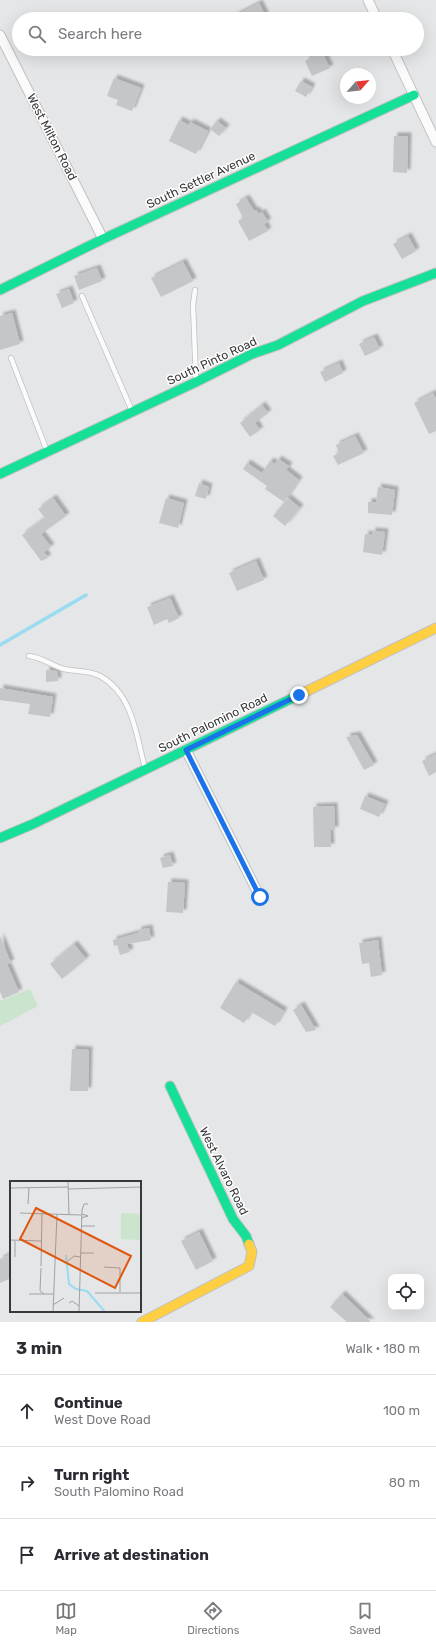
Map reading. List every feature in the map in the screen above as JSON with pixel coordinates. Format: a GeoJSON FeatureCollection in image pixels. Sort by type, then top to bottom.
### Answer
{"type":"FeatureCollection","features":[{"type":"Feature","properties":{"kind":"street"},"geometry":{"type":"LineString","coordinates":[[368,0],[374,12]]}},
{"type":"Feature","properties":{"kind":"street","name":"West Milton Road"},"geometry":{"type":"LineString","coordinates":[[0,35],[103,239]]}},
{"type":"Feature","properties":{"kind":"street"},"geometry":{"type":"LineString","coordinates":[[395,56],[436,142]]}},
{"type":"Feature","properties":{"kind":"street","name":"South Settler Avenue"},"geometry":{"type":"LineString","coordinates":[[0,290],[103,239],[414,95]]}},
{"type":"Feature","properties":{"kind":"street","name":"South Pinto Road"},"geometry":{"type":"LineString","coordinates":[[0,474],[196,382],[252,354],[278,345],[363,301],[436,273]]}},
{"type":"Feature","properties":{"kind":"street","name":"South Palomino Road"},"geometry":{"type":"LineString","coordinates":[[0,838],[33,824],[436,628]]}},
{"type":"Feature","properties":{"kind":"street"},"geometry":{"type":"LineString","coordinates":[[186,750],[260,897]]}},
{"type":"Feature","properties":{"kind":"street","name":"West Alvaro Road"},"geometry":{"type":"LineString","coordinates":[[142,1322],[249,1266],[252,1252],[246,1236],[233,1219],[170,1086]]}},
{"type":"Feature","properties":{"kind":"lane"},"geometry":{"type":"LineString","coordinates":[[195,290],[193,305],[196,382]]}},
{"type":"Feature","properties":{"kind":"lane"},"geometry":{"type":"LineString","coordinates":[[82,296],[132,411]]}},
{"type":"Feature","properties":{"kind":"lane"},"geometry":{"type":"LineString","coordinates":[[11,358],[47,451]]}},
{"type":"Feature","properties":{"kind":"lane"},"geometry":{"type":"LineString","coordinates":[[29,656],[37,657],[64,669],[86,672],[99,676],[118,690],[131,714],[145,770]]}},
{"type":"Feature","properties":{"kind":"green space"},"geometry":{"type":"Polygon","coordinates":[[[30,989],[38,1006],[0,1026],[0,1001],[30,989]]]}},
{"type":"Feature","properties":{"kind":"building"},"geometry":{"type":"Polygon","coordinates":[[[259,3],[264,12],[242,12],[259,3]]]}},
{"type":"Feature","properties":{"kind":"building"},"geometry":{"type":"Polygon","coordinates":[[[314,56],[324,56],[330,68],[312,76],[305,61],[314,56]]]}},
{"type":"Feature","properties":{"kind":"building"},"geometry":{"type":"Polygon","coordinates":[[[114,78],[141,88],[132,111],[116,105],[118,100],[107,96],[114,78]]]}},
{"type":"Feature","properties":{"kind":"building"},"geometry":{"type":"Polygon","coordinates":[[[301,81],[312,87],[306,97],[295,91],[301,81]]]}},
{"type":"Feature","properties":{"kind":"building"},"geometry":{"type":"Polygon","coordinates":[[[179,120],[189,125],[190,122],[208,131],[196,154],[169,141],[179,120]]]}},
{"type":"Feature","properties":{"kind":"building"},"geometry":{"type":"Polygon","coordinates":[[[217,121],[226,128],[219,136],[210,129],[217,121]]]}},
{"type":"Feature","properties":{"kind":"building"},"geometry":{"type":"Polygon","coordinates":[[[394,136],[408,136],[407,173],[393,172],[394,136]]]}},
{"type":"Feature","properties":{"kind":"building"},"geometry":{"type":"Polygon","coordinates":[[[246,198],[254,211],[256,210],[259,214],[262,212],[268,222],[264,224],[268,231],[249,241],[238,221],[243,218],[236,204],[246,198]]]}},
{"type":"Feature","properties":{"kind":"building"},"geometry":{"type":"Polygon","coordinates":[[[408,236],[416,251],[402,259],[393,244],[408,236]]]}},
{"type":"Feature","properties":{"kind":"building"},"geometry":{"type":"Polygon","coordinates":[[[183,262],[193,281],[161,297],[151,278],[183,262]]]}},
{"type":"Feature","properties":{"kind":"building"},"geometry":{"type":"Polygon","coordinates":[[[97,268],[102,281],[79,290],[74,276],[97,268]]]}},
{"type":"Feature","properties":{"kind":"building"},"geometry":{"type":"Polygon","coordinates":[[[69,289],[74,303],[62,308],[56,294],[69,289]]]}},
{"type":"Feature","properties":{"kind":"building"},"geometry":{"type":"Polygon","coordinates":[[[12,313],[20,344],[0,350],[0,316],[12,313]]]}},
{"type":"Feature","properties":{"kind":"building"},"geometry":{"type":"Polygon","coordinates":[[[374,337],[380,349],[365,356],[359,344],[374,337]]]}},
{"type":"Feature","properties":{"kind":"building"},"geometry":{"type":"Polygon","coordinates":[[[339,363],[343,373],[325,382],[320,372],[339,363]]]}},
{"type":"Feature","properties":{"kind":"building"},"geometry":{"type":"Polygon","coordinates":[[[433,393],[436,399],[436,431],[429,434],[414,403],[433,393]]]}},
{"type":"Feature","properties":{"kind":"building"},"geometry":{"type":"Polygon","coordinates":[[[262,405],[268,413],[255,423],[260,430],[250,437],[240,423],[262,405]]]}},
{"type":"Feature","properties":{"kind":"building"},"geometry":{"type":"Polygon","coordinates":[[[355,436],[364,453],[338,465],[333,456],[339,453],[336,445],[355,436]]]}},
{"type":"Feature","properties":{"kind":"building"},"geometry":{"type":"Polygon","coordinates":[[[278,459],[289,466],[286,470],[299,480],[284,502],[265,489],[267,486],[243,469],[247,463],[262,473],[270,461],[275,464],[278,459]]]}},
{"type":"Feature","properties":{"kind":"building"},"geometry":{"type":"Polygon","coordinates":[[[199,483],[209,487],[206,499],[195,496],[199,483]]]}},
{"type":"Feature","properties":{"kind":"building"},"geometry":{"type":"Polygon","coordinates":[[[378,487],[395,490],[392,515],[368,513],[368,502],[376,502],[378,487]]]}},
{"type":"Feature","properties":{"kind":"building"},"geometry":{"type":"Polygon","coordinates":[[[53,498],[66,516],[41,534],[51,547],[44,552],[48,558],[41,561],[22,535],[45,518],[38,509],[53,498]]]}},
{"type":"Feature","properties":{"kind":"building"},"geometry":{"type":"Polygon","coordinates":[[[166,498],[184,503],[178,528],[159,523],[166,498]]]}},
{"type":"Feature","properties":{"kind":"building"},"geometry":{"type":"Polygon","coordinates":[[[288,498],[300,508],[285,526],[273,516],[288,498]]]}},
{"type":"Feature","properties":{"kind":"building"},"geometry":{"type":"Polygon","coordinates":[[[372,531],[385,532],[382,555],[363,552],[365,534],[372,535],[372,531]]]}},
{"type":"Feature","properties":{"kind":"building"},"geometry":{"type":"Polygon","coordinates":[[[256,561],[264,580],[237,591],[229,573],[256,561]]]}},
{"type":"Feature","properties":{"kind":"building"},"geometry":{"type":"Polygon","coordinates":[[[170,598],[179,618],[169,623],[167,619],[154,625],[147,607],[170,598]]]}},
{"type":"Feature","properties":{"kind":"building"},"geometry":{"type":"Polygon","coordinates":[[[46,670],[57,671],[58,681],[46,682],[46,670]]]}},
{"type":"Feature","properties":{"kind":"building"},"geometry":{"type":"Polygon","coordinates":[[[0,688],[53,697],[50,717],[28,714],[30,704],[0,700],[0,688]]]}},
{"type":"Feature","properties":{"kind":"building"},"geometry":{"type":"Polygon","coordinates":[[[357,735],[374,765],[364,770],[346,737],[357,735]]]}},
{"type":"Feature","properties":{"kind":"building"},"geometry":{"type":"Polygon","coordinates":[[[436,754],[436,772],[429,776],[422,761],[436,754]]]}},
{"type":"Feature","properties":{"kind":"building"},"geometry":{"type":"Polygon","coordinates":[[[365,796],[385,804],[379,817],[360,809],[365,796]]]}},
{"type":"Feature","properties":{"kind":"building"},"geometry":{"type":"Polygon","coordinates":[[[334,806],[335,830],[330,830],[331,847],[314,847],[313,807],[334,806]]]}},
{"type":"Feature","properties":{"kind":"building"},"geometry":{"type":"Polygon","coordinates":[[[170,855],[173,866],[163,868],[160,858],[170,855]]]}},
{"type":"Feature","properties":{"kind":"building"},"geometry":{"type":"Polygon","coordinates":[[[168,882],[185,883],[183,913],[166,912],[168,882]]]}},
{"type":"Feature","properties":{"kind":"building"},"geometry":{"type":"Polygon","coordinates":[[[149,928],[151,940],[127,944],[130,952],[120,955],[117,945],[114,946],[113,940],[138,933],[138,930],[149,928]]]}},
{"type":"Feature","properties":{"kind":"building"},"geometry":{"type":"Polygon","coordinates":[[[0,936],[11,963],[7,964],[19,992],[3,999],[0,992],[0,936]]]}},
{"type":"Feature","properties":{"kind":"building"},"geometry":{"type":"Polygon","coordinates":[[[378,940],[382,975],[371,977],[369,963],[362,964],[359,943],[378,940]]]}},
{"type":"Feature","properties":{"kind":"building"},"geometry":{"type":"Polygon","coordinates":[[[74,944],[86,959],[62,979],[50,964],[74,944]]]}},
{"type":"Feature","properties":{"kind":"building"},"geometry":{"type":"Polygon","coordinates":[[[236,982],[284,1011],[275,1026],[251,1012],[244,1023],[220,1008],[236,982]]]}},
{"type":"Feature","properties":{"kind":"building"},"geometry":{"type":"Polygon","coordinates":[[[301,1005],[316,1030],[306,1032],[293,1010],[301,1005]]]}},
{"type":"Feature","properties":{"kind":"building"},"geometry":{"type":"Polygon","coordinates":[[[72,1049],[89,1050],[88,1091],[70,1091],[72,1049]]]}},
{"type":"Feature","properties":{"kind":"building"},"geometry":{"type":"Polygon","coordinates":[[[199,1232],[213,1261],[196,1270],[181,1241],[199,1232]]]}},
{"type":"Feature","properties":{"kind":"building"},"geometry":{"type":"Polygon","coordinates":[[[10,1254],[10,1278],[0,1283],[0,1259],[10,1254]]]}},
{"type":"Feature","properties":{"kind":"building"},"geometry":{"type":"Polygon","coordinates":[[[342,1294],[371,1322],[347,1322],[330,1307],[342,1294]]]}},
{"type":"Feature","properties":{"kind":"waterway"},"geometry":{"type":"LineString","coordinates":[[0,645],[86,595]]}},
{"type":"Feature","properties":{"kind":"traffic: fast"},"geometry":{"type":"LineString","coordinates":[[0,290],[103,239],[414,95]]}},
{"type":"Feature","properties":{"kind":"traffic: fast"},"geometry":{"type":"LineString","coordinates":[[0,474],[196,382],[252,354],[278,345],[363,301],[436,273]]}},
{"type":"Feature","properties":{"kind":"traffic: fast"},"geometry":{"type":"LineString","coordinates":[[0,838],[33,824],[305,692]]}},
{"type":"Feature","properties":{"kind":"traffic: fast"},"geometry":{"type":"LineString","coordinates":[[170,1086],[233,1219],[246,1236],[249,1244]]}},
{"type":"Feature","properties":{"kind":"traffic: slow"},"geometry":{"type":"LineString","coordinates":[[305,692],[436,628]]}},
{"type":"Feature","properties":{"kind":"traffic: slow"},"geometry":{"type":"LineString","coordinates":[[142,1322],[249,1266],[252,1252],[249,1244]]}},
{"type":"Feature","properties":{"kind":"route"},"geometry":{"type":"LineString","coordinates":[[260,897],[186,750],[299,695]]}}]}
